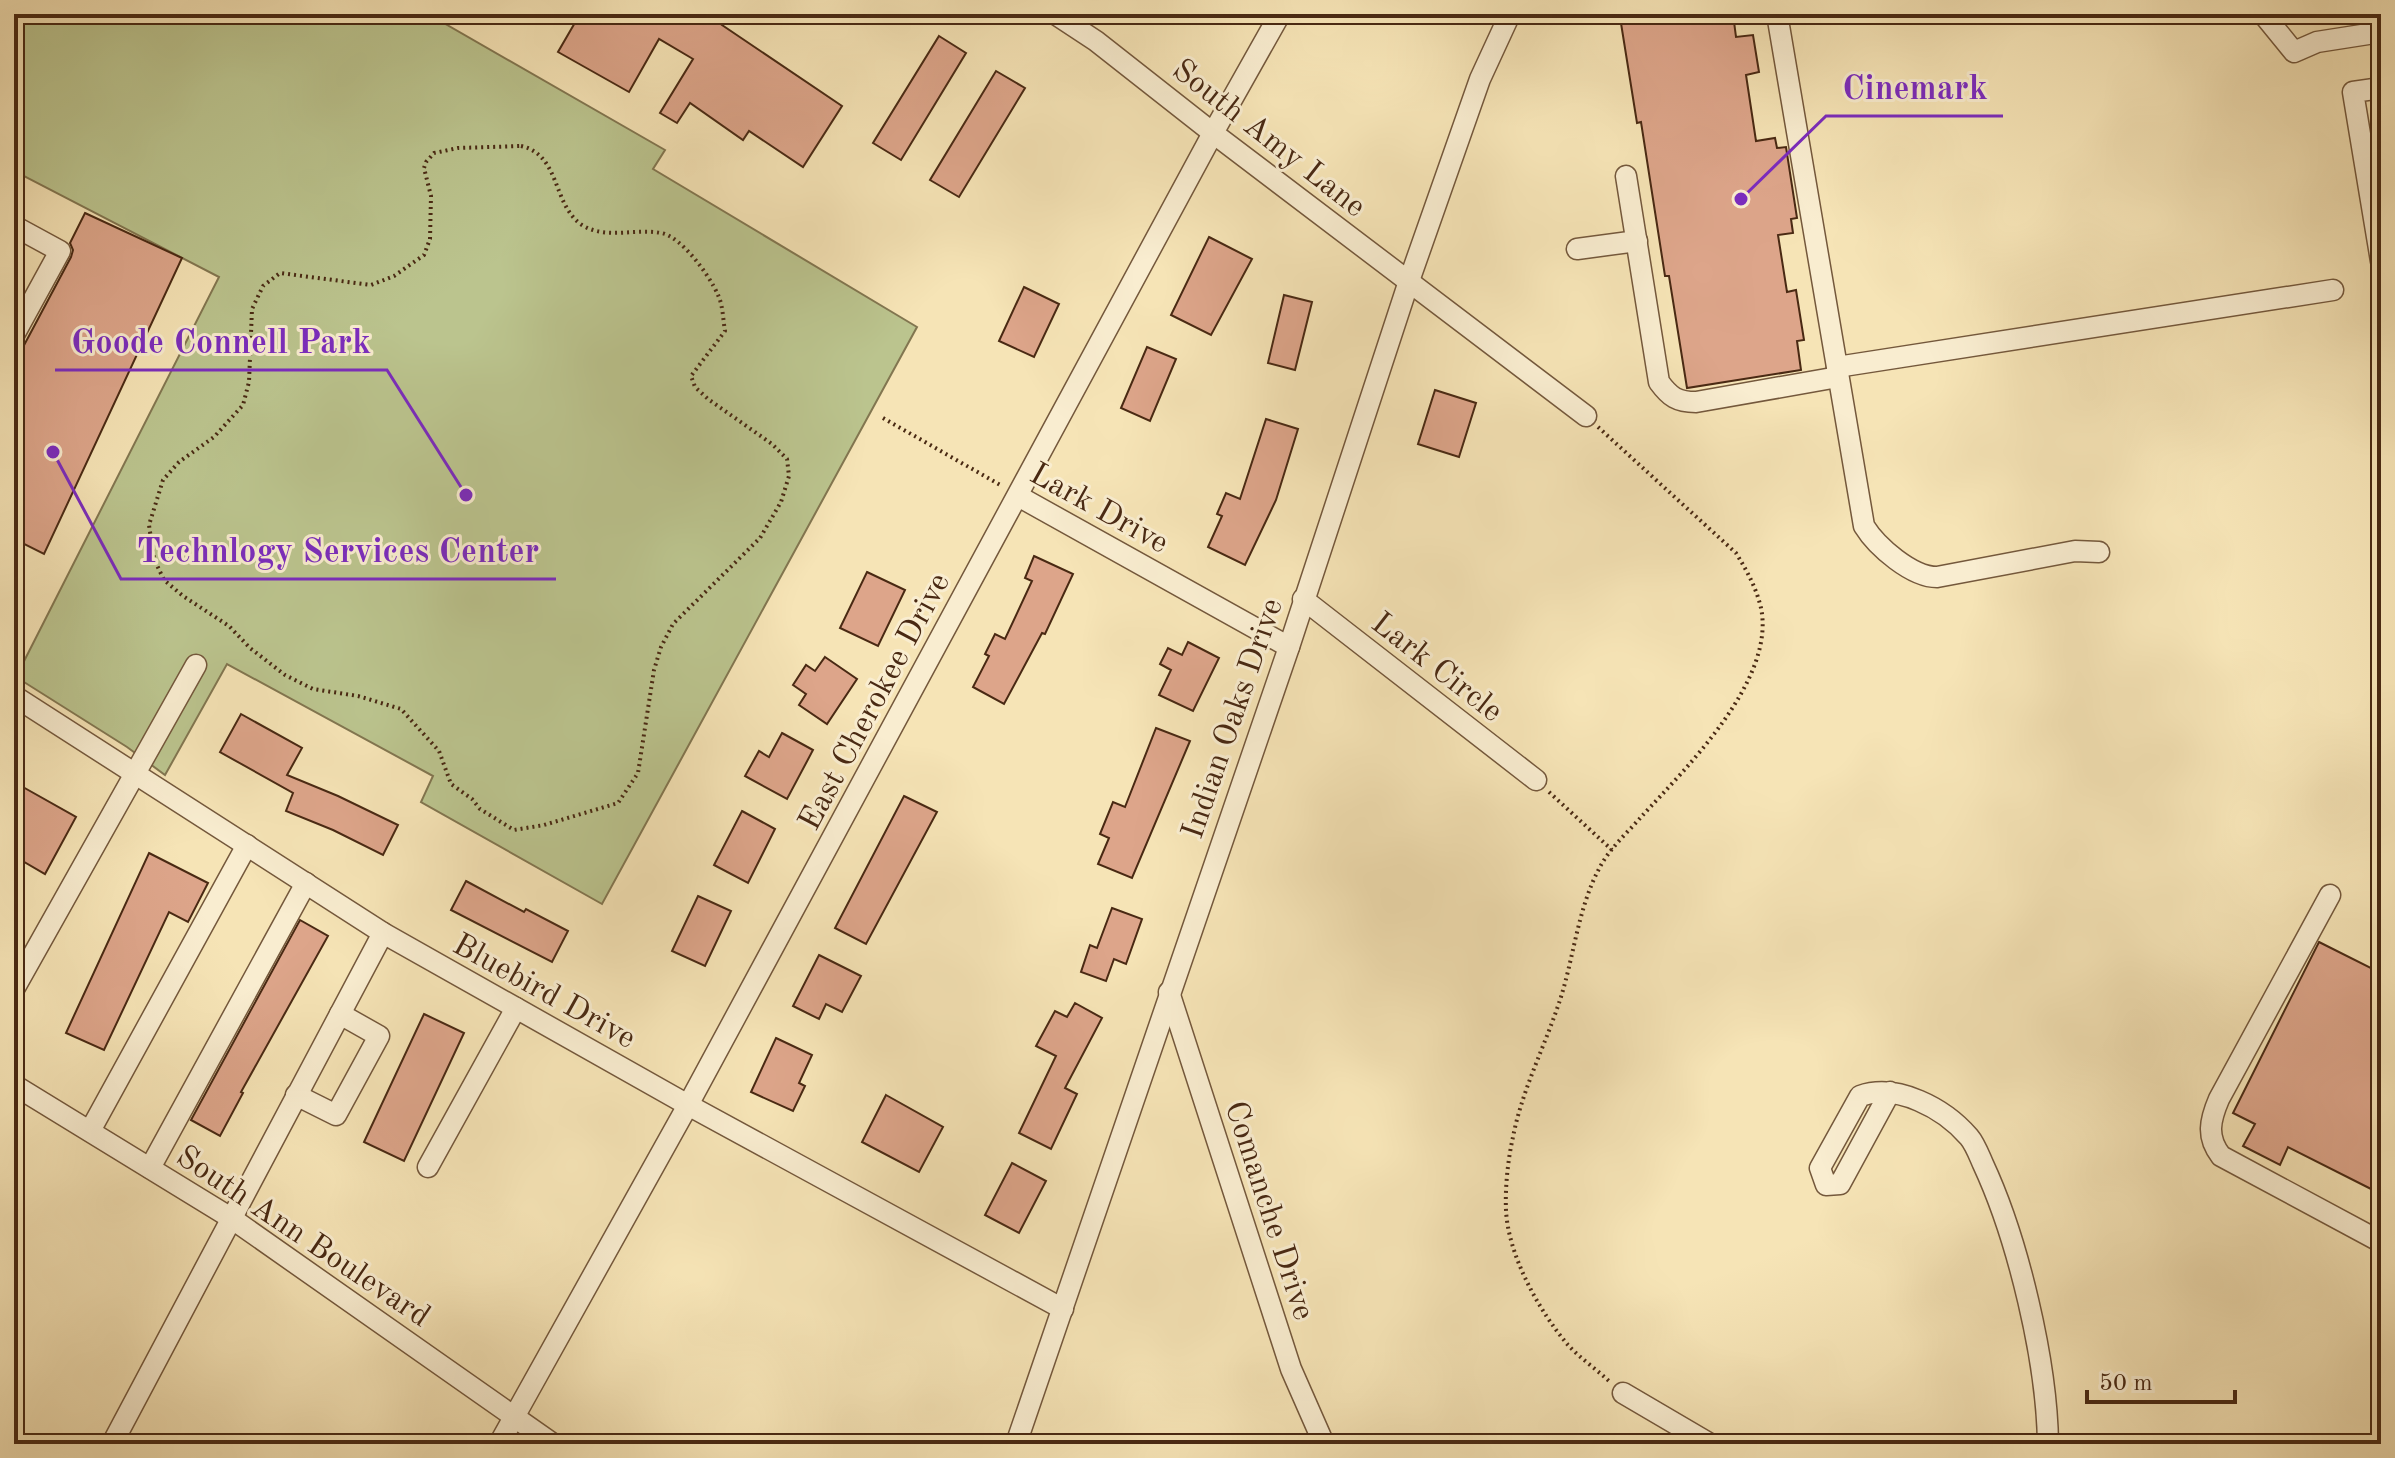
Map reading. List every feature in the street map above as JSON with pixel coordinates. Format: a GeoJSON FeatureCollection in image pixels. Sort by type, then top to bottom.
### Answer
{"type":"FeatureCollection","features":[{"type":"Feature","properties":{"kind":"street","name":"South Amy Lane"},"geometry":{"type":"LineString","coordinates":[[1055,14],[1096,41],[1586,416]]}},
{"type":"Feature","properties":{"kind":"street","name":"East Cherokee Drive"},"geometry":{"type":"LineString","coordinates":[[499,1444],[688,1105],[1280,14]]}},
{"type":"Feature","properties":{"kind":"street","name":"Indian Oaks Drive"},"geometry":{"type":"LineString","coordinates":[[1016,1444],[1289,647],[1409,281],[1480,79],[1510,14]]}},
{"type":"Feature","properties":{"kind":"street"},"geometry":{"type":"LineString","coordinates":[[1777,14],[1864,526],[1871,537],[1916,573],[1937,577],[2075,551],[2099,552]]}},
{"type":"Feature","properties":{"kind":"street"},"geometry":{"type":"LineString","coordinates":[[2263,14],[2294,52],[2317,42],[2381,32]]}},
{"type":"Feature","properties":{"kind":"street"},"geometry":{"type":"LineString","coordinates":[[2381,88],[2353,92],[2381,261]]}},
{"type":"Feature","properties":{"kind":"street"},"geometry":{"type":"LineString","coordinates":[[1626,176],[1659,382],[1668,395],[1680,402],[1696,402],[1838,372],[2333,290]]}},
{"type":"Feature","properties":{"kind":"street"},"geometry":{"type":"LineString","coordinates":[[14,226],[60,251],[22,301],[14,335]]}},
{"type":"Feature","properties":{"kind":"street"},"geometry":{"type":"LineString","coordinates":[[1577,249],[1637,241]]}},
{"type":"Feature","properties":{"kind":"street","name":"Lark Drive"},"geometry":{"type":"LineString","coordinates":[[1018,496],[1289,647]]}},
{"type":"Feature","properties":{"kind":"street","name":"Lark Circle"},"geometry":{"type":"LineString","coordinates":[[1303,599],[1536,780]]}},
{"type":"Feature","properties":{"kind":"street"},"geometry":{"type":"LineString","coordinates":[[14,989],[196,665]]}},
{"type":"Feature","properties":{"kind":"street","name":"Bluebird Drive"},"geometry":{"type":"LineString","coordinates":[[14,696],[383,933],[688,1105],[1063,1309]]}},
{"type":"Feature","properties":{"kind":"street"},"geometry":{"type":"LineString","coordinates":[[90,1131],[247,845]]}},
{"type":"Feature","properties":{"kind":"street"},"geometry":{"type":"LineString","coordinates":[[150,1168],[306,883]]}},
{"type":"Feature","properties":{"kind":"street"},"geometry":{"type":"LineString","coordinates":[[2330,895],[2211,1116],[2213,1145],[2221,1156],[2381,1242]]}},
{"type":"Feature","properties":{"kind":"street"},"geometry":{"type":"LineString","coordinates":[[112,1444],[383,933]]}},
{"type":"Feature","properties":{"kind":"street","name":"Comanche Drive"},"geometry":{"type":"LineString","coordinates":[[1169,992],[1291,1369],[1324,1444]]}},
{"type":"Feature","properties":{"kind":"street"},"geometry":{"type":"LineString","coordinates":[[428,1167],[516,1008]]}},
{"type":"Feature","properties":{"kind":"street"},"geometry":{"type":"LineString","coordinates":[[296,1095],[336,1115],[379,1036],[340,1014]]}},
{"type":"Feature","properties":{"kind":"street","name":"South Ann Boulevard"},"geometry":{"type":"LineString","coordinates":[[14,1085],[231,1218],[553,1444]]}},
{"type":"Feature","properties":{"kind":"street"},"geometry":{"type":"LineString","coordinates":[[1890,1092],[1900,1093],[1943,1114],[1970,1138],[1993,1185],[2029,1307],[2048,1403],[2048,1444]]}},
{"type":"Feature","properties":{"kind":"street"},"geometry":{"type":"LineString","coordinates":[[1623,1393],[1710,1444]]}},
{"type":"Feature","properties":{"kind":"path"},"geometry":{"type":"LineString","coordinates":[[521,146],[532,149],[551,168],[570,215],[585,227],[605,233],[663,233],[680,242],[719,296],[725,331],[691,376],[695,387],[728,415],[772,444],[787,459],[789,476],[781,502],[760,538],[673,624],[654,670],[638,773],[618,803],[544,825],[514,830],[480,809],[451,784],[439,751],[401,709],[358,696],[313,689],[285,675],[250,648],[229,626],[183,596],[164,580],[154,559],[149,525],[163,480],[179,462],[214,437],[243,405],[249,382],[252,309],[263,286],[280,273],[371,285],[424,255],[432,219],[431,196],[424,168],[434,153],[458,148],[521,146]]}},
{"type":"Feature","properties":{"kind":"path"},"geometry":{"type":"LineString","coordinates":[[1586,416],[1736,553],[1752,579],[1762,611],[1760,642],[1753,670],[1742,694],[1695,757],[1600,867],[1588,897],[1559,1003],[1529,1082],[1513,1138],[1506,1211],[1515,1249],[1539,1308],[1570,1347],[1623,1393]]}},
{"type":"Feature","properties":{"kind":"path","name":"Lark Drive"},"geometry":{"type":"LineString","coordinates":[[883,418],[1018,496]]}},
{"type":"Feature","properties":{"kind":"path"},"geometry":{"type":"LineString","coordinates":[[1536,780],[1612,850]]}},
{"type":"Feature","properties":{"kind":"green space"},"geometry":{"type":"Polygon","coordinates":[[[14,14],[428,14],[665,150],[653,169],[917,327],[602,904],[421,802],[433,776],[227,664],[165,775],[127,747],[16,677],[219,277],[14,171],[14,14]]]}},
{"type":"Feature","properties":{"kind":"building"},"geometry":{"type":"Polygon","coordinates":[[[580,14],[729,14],[722,25],[842,106],[803,167],[749,131],[743,140],[690,103],[677,123],[660,113],[693,59],[659,39],[629,92],[558,52],[580,14]]]}},
{"type":"Feature","properties":{"kind":"building"},"geometry":{"type":"Polygon","coordinates":[[[1637,14],[1733,14],[1736,37],[1753,35],[1759,72],[1746,75],[1756,141],[1775,138],[1777,148],[1786,147],[1797,218],[1791,219],[1793,233],[1778,235],[1787,292],[1796,290],[1804,340],[1797,341],[1801,370],[1687,388],[1620,17],[1637,14]]]}},
{"type":"Feature","properties":{"kind":"building"},"geometry":{"type":"Polygon","coordinates":[[[939,36],[966,53],[901,160],[873,143],[939,36]]]}},
{"type":"Feature","properties":{"kind":"building"},"geometry":{"type":"Polygon","coordinates":[[[996,71],[1025,88],[959,197],[930,180],[996,71]]]}},
{"type":"Feature","properties":{"kind":"building"},"geometry":{"type":"Polygon","coordinates":[[[85,213],[182,258],[44,554],[14,539],[14,364],[71,257],[73,250],[70,243],[85,213]]]}},
{"type":"Feature","properties":{"kind":"building"},"geometry":{"type":"Polygon","coordinates":[[[1209,237],[1252,259],[1211,335],[1171,315],[1209,237]]]}},
{"type":"Feature","properties":{"kind":"building"},"geometry":{"type":"Polygon","coordinates":[[[1024,287],[1059,304],[1034,357],[999,341],[1024,287]]]}},
{"type":"Feature","properties":{"kind":"building"},"geometry":{"type":"Polygon","coordinates":[[[1284,295],[1312,302],[1295,370],[1268,363],[1284,295]]]}},
{"type":"Feature","properties":{"kind":"building"},"geometry":{"type":"Polygon","coordinates":[[[1147,347],[1176,359],[1150,421],[1121,408],[1147,347]]]}},
{"type":"Feature","properties":{"kind":"building"},"geometry":{"type":"Polygon","coordinates":[[[1435,390],[1476,403],[1459,457],[1418,444],[1435,390]]]}},
{"type":"Feature","properties":{"kind":"building"},"geometry":{"type":"Polygon","coordinates":[[[1266,419],[1298,429],[1276,500],[1245,565],[1208,547],[1222,516],[1217,514],[1226,493],[1240,499],[1266,419]]]}},
{"type":"Feature","properties":{"kind":"building"},"geometry":{"type":"Polygon","coordinates":[[[1034,556],[1073,574],[1045,634],[1042,633],[1004,704],[973,687],[989,656],[985,654],[995,634],[1005,639],[1032,581],[1025,578],[1034,556]]]}},
{"type":"Feature","properties":{"kind":"building"},"geometry":{"type":"Polygon","coordinates":[[[867,572],[905,590],[878,646],[840,628],[867,572]]]}},
{"type":"Feature","properties":{"kind":"building"},"geometry":{"type":"Polygon","coordinates":[[[1188,642],[1219,658],[1193,711],[1159,695],[1171,670],[1160,664],[1168,648],[1182,655],[1188,642]]]}},
{"type":"Feature","properties":{"kind":"building"},"geometry":{"type":"Polygon","coordinates":[[[825,657],[857,679],[827,724],[799,705],[806,694],[793,685],[806,665],[815,671],[825,657]]]}},
{"type":"Feature","properties":{"kind":"building"},"geometry":{"type":"Polygon","coordinates":[[[241,714],[302,748],[287,775],[398,825],[383,855],[286,811],[293,793],[220,752],[241,714]]]}},
{"type":"Feature","properties":{"kind":"building"},"geometry":{"type":"Polygon","coordinates":[[[1156,728],[1190,741],[1132,878],[1098,864],[1109,838],[1100,834],[1113,802],[1125,807],[1156,728]]]}},
{"type":"Feature","properties":{"kind":"building"},"geometry":{"type":"Polygon","coordinates":[[[782,733],[813,750],[787,799],[745,776],[759,751],[769,757],[782,733]]]}},
{"type":"Feature","properties":{"kind":"building"},"geometry":{"type":"Polygon","coordinates":[[[14,782],[76,817],[45,874],[14,856],[14,782]]]}},
{"type":"Feature","properties":{"kind":"building"},"geometry":{"type":"Polygon","coordinates":[[[904,796],[937,812],[866,944],[835,928],[904,796]]]}},
{"type":"Feature","properties":{"kind":"building"},"geometry":{"type":"Polygon","coordinates":[[[742,811],[775,829],[748,883],[714,865],[742,811]]]}},
{"type":"Feature","properties":{"kind":"building"},"geometry":{"type":"Polygon","coordinates":[[[149,853],[208,883],[188,922],[169,912],[104,1050],[66,1033],[149,853]]]}},
{"type":"Feature","properties":{"kind":"building"},"geometry":{"type":"Polygon","coordinates":[[[466,881],[568,931],[552,962],[451,910],[466,881]]]}},
{"type":"Feature","properties":{"kind":"building"},"geometry":{"type":"Polygon","coordinates":[[[698,896],[731,911],[705,966],[672,951],[698,896]]]}},
{"type":"Feature","properties":{"kind":"building"},"geometry":{"type":"Polygon","coordinates":[[[1112,908],[1142,919],[1126,964],[1114,959],[1106,981],[1081,972],[1090,945],[1097,948],[1112,908]]]}},
{"type":"Feature","properties":{"kind":"building"},"geometry":{"type":"Polygon","coordinates":[[[300,920],[328,936],[241,1092],[220,1136],[191,1120],[300,920]]]}},
{"type":"Feature","properties":{"kind":"building"},"geometry":{"type":"Polygon","coordinates":[[[2319,942],[2381,973],[2381,1194],[2288,1147],[2280,1165],[2243,1146],[2255,1124],[2233,1113],[2319,942]]]}},
{"type":"Feature","properties":{"kind":"building"},"geometry":{"type":"Polygon","coordinates":[[[819,955],[861,976],[842,1012],[826,1004],[819,1019],[793,1006],[819,955]]]}},
{"type":"Feature","properties":{"kind":"building"},"geometry":{"type":"Polygon","coordinates":[[[1075,1003],[1102,1018],[1065,1088],[1077,1094],[1051,1149],[1019,1133],[1056,1056],[1036,1046],[1055,1011],[1067,1017],[1075,1003]]]}},
{"type":"Feature","properties":{"kind":"building"},"geometry":{"type":"Polygon","coordinates":[[[424,1014],[464,1033],[404,1161],[364,1142],[424,1014]]]}},
{"type":"Feature","properties":{"kind":"building"},"geometry":{"type":"Polygon","coordinates":[[[776,1038],[812,1055],[799,1083],[805,1086],[793,1111],[751,1092],[776,1038]]]}},
{"type":"Feature","properties":{"kind":"building"},"geometry":{"type":"Polygon","coordinates":[[[886,1095],[943,1127],[919,1172],[862,1142],[886,1095]]]}},
{"type":"Feature","properties":{"kind":"building"},"geometry":{"type":"Polygon","coordinates":[[[1012,1163],[1046,1181],[1019,1233],[985,1215],[1012,1163]]]}},
{"type":"Feature","properties":{"kind":"place","name":"Cinemark"},"geometry":{"type":"Point","coordinates":[1741,199]}},
{"type":"Feature","properties":{"kind":"place","name":"Technlogy Services Center"},"geometry":{"type":"Point","coordinates":[53,452]}},
{"type":"Feature","properties":{"kind":"place","name":"Goode Connell Park"},"geometry":{"type":"Point","coordinates":[466,495]}}]}
